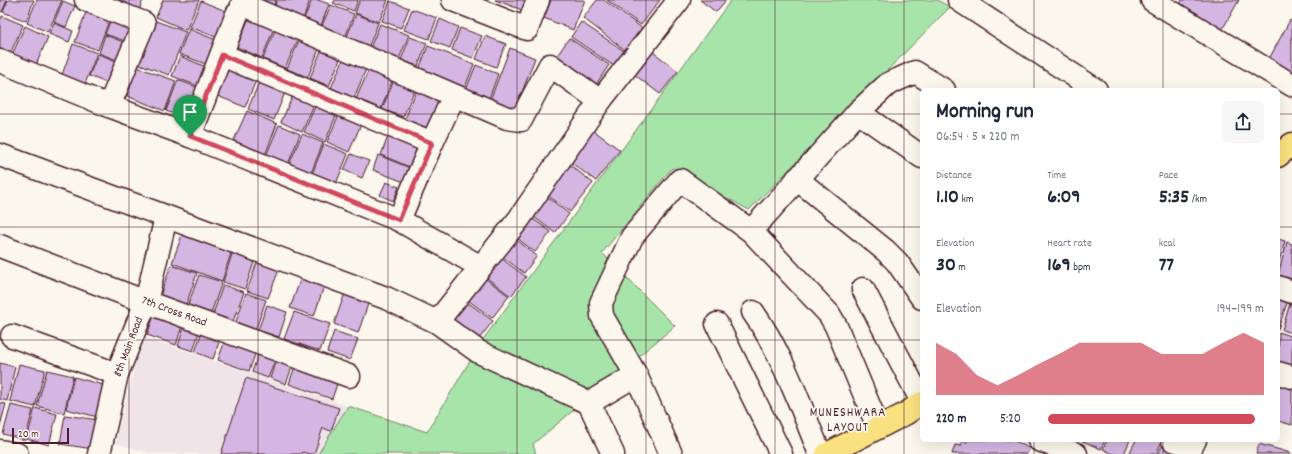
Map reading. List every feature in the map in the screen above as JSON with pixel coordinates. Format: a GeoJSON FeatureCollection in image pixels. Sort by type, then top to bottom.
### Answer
{"type":"FeatureCollection","features":[{"type":"Feature","properties":{"kind":"main road"},"geometry":{"type":"LineString","coordinates":[[1280,154],[1292,144]]}},
{"type":"Feature","properties":{"kind":"main road"},"geometry":{"type":"LineString","coordinates":[[827,454],[904,414],[920,403]]}},
{"type":"Feature","properties":{"kind":"street"},"geometry":{"type":"LineString","coordinates":[[86,0],[144,23],[109,106]]}},
{"type":"Feature","properties":{"kind":"street"},"geometry":{"type":"LineString","coordinates":[[453,0],[527,29],[538,0]]}},
{"type":"Feature","properties":{"kind":"street"},"geometry":{"type":"LineString","coordinates":[[437,322],[519,219],[600,101],[679,0]]}},
{"type":"Feature","properties":{"kind":"street"},"geometry":{"type":"LineString","coordinates":[[959,0],[1093,88]]}},
{"type":"Feature","properties":{"kind":"street"},"geometry":{"type":"LineString","coordinates":[[1152,0],[1292,85]]}},
{"type":"Feature","properties":{"kind":"street"},"geometry":{"type":"LineString","coordinates":[[190,136],[240,9],[506,118],[521,120],[550,65],[600,101]]}},
{"type":"Feature","properties":{"kind":"street"},"geometry":{"type":"LineString","coordinates":[[222,55],[432,143]]}},
{"type":"Feature","properties":{"kind":"street"},"geometry":{"type":"LineString","coordinates":[[0,61],[109,106],[190,136],[399,220],[481,267]]}},
{"type":"Feature","properties":{"kind":"street"},"geometry":{"type":"LineString","coordinates":[[751,231],[858,112],[888,84],[915,72],[941,88]]}},
{"type":"Feature","properties":{"kind":"street"},"geometry":{"type":"LineString","coordinates":[[399,220],[451,102]]}},
{"type":"Feature","properties":{"kind":"street"},"geometry":{"type":"LineString","coordinates":[[858,112],[920,156]]}},
{"type":"Feature","properties":{"kind":"street"},"geometry":{"type":"LineString","coordinates":[[0,155],[386,298],[437,322],[479,352],[588,403],[613,454]]}},
{"type":"Feature","properties":{"kind":"street"},"geometry":{"type":"LineString","coordinates":[[797,179],[897,262],[920,295]]}},
{"type":"Feature","properties":{"kind":"street"},"geometry":{"type":"LineString","coordinates":[[671,454],[636,375],[602,316],[601,303],[632,237],[680,180],[751,231],[829,314],[836,326],[878,428]]}},
{"type":"Feature","properties":{"kind":"street","name":"8th Main Road"},"geometry":{"type":"LineString","coordinates":[[104,453],[117,374],[146,302],[166,217]]}},
{"type":"Feature","properties":{"kind":"street","name":"7th Cross Road"},"geometry":{"type":"LineString","coordinates":[[0,246],[146,302],[349,376]]}},
{"type":"Feature","properties":{"kind":"street"},"geometry":{"type":"LineString","coordinates":[[1280,288],[1292,292]]}},
{"type":"Feature","properties":{"kind":"street"},"geometry":{"type":"LineString","coordinates":[[863,289],[920,398]]}},
{"type":"Feature","properties":{"kind":"street"},"geometry":{"type":"LineString","coordinates":[[752,312],[765,330],[795,392],[820,454]]}},
{"type":"Feature","properties":{"kind":"street"},"geometry":{"type":"LineString","coordinates":[[717,324],[781,454]]}},
{"type":"Feature","properties":{"kind":"street"},"geometry":{"type":"LineString","coordinates":[[12,336],[117,374]]}},
{"type":"Feature","properties":{"kind":"street"},"geometry":{"type":"LineString","coordinates":[[1280,373],[1292,377]]}},
{"type":"Feature","properties":{"kind":"street"},"geometry":{"type":"LineString","coordinates":[[588,403],[636,375]]}},
{"type":"Feature","properties":{"kind":"street"},"geometry":{"type":"LineString","coordinates":[[1179,442],[1192,446],[1194,442]]}},
{"type":"Feature","properties":{"kind":"street"},"geometry":{"type":"LineString","coordinates":[[1044,446],[1076,454]]}},
{"type":"Feature","properties":{"kind":"street"},"geometry":{"type":"LineString","coordinates":[[0,452],[17,454]]}},
{"type":"Feature","properties":{"kind":"shaded area"},"geometry":{"type":"Polygon","coordinates":[[[142,336],[348,406],[318,454],[152,454],[115,443],[142,336]]]}},
{"type":"Feature","properties":{"kind":"green space"},"geometry":{"type":"Polygon","coordinates":[[[731,0],[937,0],[950,7],[749,210],[672,168],[602,253],[675,326],[533,444],[536,454],[318,454],[348,406],[427,432],[482,341],[731,0]]]}},
{"type":"Feature","properties":{"kind":"building"},"geometry":{"type":"Polygon","coordinates":[[[0,0],[7,0],[2,12],[0,11],[0,0]]]}},
{"type":"Feature","properties":{"kind":"building"},"geometry":{"type":"Polygon","coordinates":[[[8,0],[34,0],[26,21],[3,12],[8,0]]]}},
{"type":"Feature","properties":{"kind":"building"},"geometry":{"type":"Polygon","coordinates":[[[37,0],[62,0],[48,32],[27,23],[37,0]]]}},
{"type":"Feature","properties":{"kind":"building"},"geometry":{"type":"Polygon","coordinates":[[[114,0],[143,0],[138,13],[114,0]]]}},
{"type":"Feature","properties":{"kind":"building"},"geometry":{"type":"Polygon","coordinates":[[[163,0],[199,0],[186,30],[156,17],[163,0]]]}},
{"type":"Feature","properties":{"kind":"building"},"geometry":{"type":"Polygon","coordinates":[[[249,0],[276,0],[271,12],[249,0]]]}},
{"type":"Feature","properties":{"kind":"building"},"geometry":{"type":"Polygon","coordinates":[[[277,0],[310,0],[302,22],[273,11],[277,0]]]}},
{"type":"Feature","properties":{"kind":"building"},"geometry":{"type":"Polygon","coordinates":[[[312,0],[318,0],[329,4],[320,28],[303,21],[312,0]]]}},
{"type":"Feature","properties":{"kind":"building"},"geometry":{"type":"Polygon","coordinates":[[[335,0],[358,0],[354,11],[333,3],[335,0]]]}},
{"type":"Feature","properties":{"kind":"building"},"geometry":{"type":"Polygon","coordinates":[[[360,0],[388,0],[379,22],[355,13],[360,0]]]}},
{"type":"Feature","properties":{"kind":"building"},"geometry":{"type":"Polygon","coordinates":[[[495,0],[529,0],[525,11],[495,0]]]}},
{"type":"Feature","properties":{"kind":"building"},"geometry":{"type":"Polygon","coordinates":[[[551,0],[585,0],[573,30],[544,18],[551,0]]]}},
{"type":"Feature","properties":{"kind":"building"},"geometry":{"type":"Polygon","coordinates":[[[597,0],[604,0],[642,28],[625,50],[583,18],[597,0]]]}},
{"type":"Feature","properties":{"kind":"building"},"geometry":{"type":"Polygon","coordinates":[[[607,0],[660,0],[641,25],[607,0]]]}},
{"type":"Feature","properties":{"kind":"building"},"geometry":{"type":"Polygon","coordinates":[[[700,0],[726,0],[716,12],[700,0]]]}},
{"type":"Feature","properties":{"kind":"building"},"geometry":{"type":"Polygon","coordinates":[[[1182,0],[1239,0],[1222,30],[1179,7],[1182,0]]]}},
{"type":"Feature","properties":{"kind":"building"},"geometry":{"type":"Polygon","coordinates":[[[63,1],[75,6],[66,27],[54,22],[63,1]]]}},
{"type":"Feature","properties":{"kind":"building"},"geometry":{"type":"Polygon","coordinates":[[[201,1],[231,13],[221,39],[190,27],[201,1]]]}},
{"type":"Feature","properties":{"kind":"building"},"geometry":{"type":"Polygon","coordinates":[[[390,1],[409,8],[401,28],[382,21],[390,1]]]}},
{"type":"Feature","properties":{"kind":"building"},"geometry":{"type":"Polygon","coordinates":[[[331,5],[354,14],[345,38],[321,28],[331,5]]]}},
{"type":"Feature","properties":{"kind":"building"},"geometry":{"type":"Polygon","coordinates":[[[87,9],[110,18],[98,50],[75,42],[87,9]]]}},
{"type":"Feature","properties":{"kind":"building"},"geometry":{"type":"Polygon","coordinates":[[[412,9],[437,18],[429,39],[404,30],[412,9]]]}},
{"type":"Feature","properties":{"kind":"building"},"geometry":{"type":"Polygon","coordinates":[[[356,14],[378,23],[368,48],[346,39],[356,14]]]}},
{"type":"Feature","properties":{"kind":"building"},"geometry":{"type":"Polygon","coordinates":[[[2,16],[23,25],[10,54],[0,49],[0,21],[2,16]]]}},
{"type":"Feature","properties":{"kind":"building"},"geometry":{"type":"Polygon","coordinates":[[[249,18],[274,28],[262,58],[237,47],[249,18]]]}},
{"type":"Feature","properties":{"kind":"building"},"geometry":{"type":"Polygon","coordinates":[[[111,19],[133,28],[128,42],[105,34],[111,19]]]}},
{"type":"Feature","properties":{"kind":"building"},"geometry":{"type":"Polygon","coordinates":[[[440,19],[458,27],[450,48],[431,41],[440,19]]]}},
{"type":"Feature","properties":{"kind":"building"},"geometry":{"type":"Polygon","coordinates":[[[153,20],[186,32],[169,75],[137,63],[153,20]]]}},
{"type":"Feature","properties":{"kind":"building"},"geometry":{"type":"Polygon","coordinates":[[[1290,20],[1292,21],[1292,71],[1269,59],[1290,20]]]}},
{"type":"Feature","properties":{"kind":"building"},"geometry":{"type":"Polygon","coordinates":[[[581,22],[624,51],[614,66],[571,37],[581,22]]]}},
{"type":"Feature","properties":{"kind":"building"},"geometry":{"type":"Polygon","coordinates":[[[54,23],[73,31],[69,42],[49,34],[54,23]]]}},
{"type":"Feature","properties":{"kind":"building"},"geometry":{"type":"Polygon","coordinates":[[[380,24],[409,35],[399,59],[370,48],[380,24]]]}},
{"type":"Feature","properties":{"kind":"building"},"geometry":{"type":"Polygon","coordinates":[[[25,26],[48,37],[36,65],[12,55],[25,26]]]}},
{"type":"Feature","properties":{"kind":"building"},"geometry":{"type":"Polygon","coordinates":[[[460,28],[482,36],[473,58],[452,50],[460,28]]]}},
{"type":"Feature","properties":{"kind":"building"},"geometry":{"type":"Polygon","coordinates":[[[189,29],[221,42],[211,66],[179,54],[189,29]]]}},
{"type":"Feature","properties":{"kind":"building"},"geometry":{"type":"Polygon","coordinates":[[[275,30],[298,39],[285,68],[263,59],[275,30]]]}},
{"type":"Feature","properties":{"kind":"building"},"geometry":{"type":"Polygon","coordinates":[[[105,35],[129,44],[122,62],[99,53],[105,35]]]}},
{"type":"Feature","properties":{"kind":"building"},"geometry":{"type":"Polygon","coordinates":[[[485,36],[506,44],[496,67],[476,59],[485,36]]]}},
{"type":"Feature","properties":{"kind":"building"},"geometry":{"type":"Polygon","coordinates":[[[410,37],[427,43],[418,66],[401,60],[410,37]]]}},
{"type":"Feature","properties":{"kind":"building"},"geometry":{"type":"Polygon","coordinates":[[[569,38],[609,65],[595,86],[555,59],[569,38]]]}},
{"type":"Feature","properties":{"kind":"building"},"geometry":{"type":"Polygon","coordinates":[[[299,40],[319,49],[308,77],[287,69],[299,40]]]}},
{"type":"Feature","properties":{"kind":"building"},"geometry":{"type":"Polygon","coordinates":[[[73,44],[97,53],[85,84],[62,75],[73,44]]]}},
{"type":"Feature","properties":{"kind":"building"},"geometry":{"type":"Polygon","coordinates":[[[428,46],[474,64],[464,90],[418,72],[428,46]]]}},
{"type":"Feature","properties":{"kind":"building"},"geometry":{"type":"Polygon","coordinates":[[[510,48],[535,58],[514,113],[489,103],[510,48]]]}},
{"type":"Feature","properties":{"kind":"building"},"geometry":{"type":"Polygon","coordinates":[[[321,51],[340,59],[329,86],[310,78],[321,51]]]}},
{"type":"Feature","properties":{"kind":"building"},"geometry":{"type":"Polygon","coordinates":[[[653,52],[678,71],[660,94],[635,75],[653,52]]]}},
{"type":"Feature","properties":{"kind":"building"},"geometry":{"type":"Polygon","coordinates":[[[98,54],[117,61],[109,84],[89,76],[98,54]]]}},
{"type":"Feature","properties":{"kind":"building"},"geometry":{"type":"Polygon","coordinates":[[[180,56],[206,67],[198,86],[172,76],[180,56]]]}},
{"type":"Feature","properties":{"kind":"building"},"geometry":{"type":"Polygon","coordinates":[[[343,60],[366,69],[354,98],[331,88],[343,60]]]}},
{"type":"Feature","properties":{"kind":"building"},"geometry":{"type":"Polygon","coordinates":[[[227,65],[257,78],[245,107],[215,95],[227,65]]]}},
{"type":"Feature","properties":{"kind":"building"},"geometry":{"type":"Polygon","coordinates":[[[476,65],[498,74],[488,101],[465,92],[476,65]]]}},
{"type":"Feature","properties":{"kind":"building"},"geometry":{"type":"Polygon","coordinates":[[[137,67],[176,81],[165,111],[127,96],[137,67]]]}},
{"type":"Feature","properties":{"kind":"building"},"geometry":{"type":"Polygon","coordinates":[[[369,69],[393,79],[381,109],[356,99],[369,69]]]}},
{"type":"Feature","properties":{"kind":"building"},"geometry":{"type":"Polygon","coordinates":[[[178,80],[199,88],[187,119],[166,111],[178,80]]]}},
{"type":"Feature","properties":{"kind":"building"},"geometry":{"type":"Polygon","coordinates":[[[260,80],[286,90],[274,120],[248,109],[260,80]]]}},
{"type":"Feature","properties":{"kind":"building"},"geometry":{"type":"Polygon","coordinates":[[[394,80],[415,89],[403,117],[382,109],[394,80]]]}},
{"type":"Feature","properties":{"kind":"building"},"geometry":{"type":"Polygon","coordinates":[[[417,89],[440,99],[428,128],[405,119],[417,89]]]}},
{"type":"Feature","properties":{"kind":"building"},"geometry":{"type":"Polygon","coordinates":[[[294,93],[315,102],[302,132],[281,122],[294,93]]]}},
{"type":"Feature","properties":{"kind":"building"},"geometry":{"type":"Polygon","coordinates":[[[317,102],[338,111],[325,142],[304,132],[317,102]]]}},
{"type":"Feature","properties":{"kind":"building"},"geometry":{"type":"Polygon","coordinates":[[[247,111],[277,124],[265,155],[233,142],[247,111]]]}},
{"type":"Feature","properties":{"kind":"building"},"geometry":{"type":"Polygon","coordinates":[[[340,112],[362,122],[349,152],[327,142],[340,112]]]}},
{"type":"Feature","properties":{"kind":"building"},"geometry":{"type":"Polygon","coordinates":[[[279,125],[300,134],[288,164],[266,156],[279,125]]]}},
{"type":"Feature","properties":{"kind":"building"},"geometry":{"type":"Polygon","coordinates":[[[593,130],[620,150],[596,181],[569,161],[593,130]]]}},
{"type":"Feature","properties":{"kind":"building"},"geometry":{"type":"Polygon","coordinates":[[[390,131],[421,143],[412,168],[381,155],[390,131]]]}},
{"type":"Feature","properties":{"kind":"building"},"geometry":{"type":"Polygon","coordinates":[[[302,134],[323,143],[311,173],[289,165],[302,134]]]}},
{"type":"Feature","properties":{"kind":"building"},"geometry":{"type":"Polygon","coordinates":[[[324,144],[348,154],[336,184],[312,174],[324,144]]]}},
{"type":"Feature","properties":{"kind":"building"},"geometry":{"type":"Polygon","coordinates":[[[351,154],[369,161],[362,178],[344,170],[351,154]]]}},
{"type":"Feature","properties":{"kind":"building"},"geometry":{"type":"Polygon","coordinates":[[[378,155],[410,168],[404,182],[373,170],[378,155]]]}},
{"type":"Feature","properties":{"kind":"building"},"geometry":{"type":"Polygon","coordinates":[[[569,164],[593,183],[570,212],[546,194],[569,164]]]}},
{"type":"Feature","properties":{"kind":"building"},"geometry":{"type":"Polygon","coordinates":[[[386,182],[399,187],[393,201],[380,195],[386,182]]]}},
{"type":"Feature","properties":{"kind":"building"},"geometry":{"type":"Polygon","coordinates":[[[545,195],[569,214],[555,233],[530,214],[545,195]]]}},
{"type":"Feature","properties":{"kind":"building"},"geometry":{"type":"Polygon","coordinates":[[[529,216],[551,232],[535,252],[513,235],[529,216]]]}},
{"type":"Feature","properties":{"kind":"building"},"geometry":{"type":"Polygon","coordinates":[[[183,232],[232,250],[222,281],[172,263],[183,232]]]}},
{"type":"Feature","properties":{"kind":"building"},"geometry":{"type":"Polygon","coordinates":[[[513,237],[537,256],[524,273],[499,254],[513,237]]]}},
{"type":"Feature","properties":{"kind":"building"},"geometry":{"type":"Polygon","coordinates":[[[1280,240],[1285,241],[1280,258],[1280,240]]]}},
{"type":"Feature","properties":{"kind":"building"},"geometry":{"type":"Polygon","coordinates":[[[1287,242],[1292,244],[1292,279],[1280,276],[1280,268],[1287,242]]]}},
{"type":"Feature","properties":{"kind":"building"},"geometry":{"type":"Polygon","coordinates":[[[233,251],[255,259],[245,289],[223,282],[233,251]]]}},
{"type":"Feature","properties":{"kind":"building"},"geometry":{"type":"Polygon","coordinates":[[[498,256],[526,277],[511,296],[483,275],[498,256]]]}},
{"type":"Feature","properties":{"kind":"building"},"geometry":{"type":"Polygon","coordinates":[[[258,259],[280,267],[268,298],[247,291],[258,259]]]}},
{"type":"Feature","properties":{"kind":"building"},"geometry":{"type":"Polygon","coordinates":[[[171,265],[197,273],[186,305],[160,296],[171,265]]]}},
{"type":"Feature","properties":{"kind":"building"},"geometry":{"type":"Polygon","coordinates":[[[199,275],[222,282],[211,313],[188,305],[199,275]]]}},
{"type":"Feature","properties":{"kind":"building"},"geometry":{"type":"Polygon","coordinates":[[[302,275],[325,283],[314,316],[290,308],[302,275]]]}},
{"type":"Feature","properties":{"kind":"building"},"geometry":{"type":"Polygon","coordinates":[[[482,276],[509,296],[492,318],[465,298],[482,276]]]}},
{"type":"Feature","properties":{"kind":"building"},"geometry":{"type":"Polygon","coordinates":[[[223,285],[244,292],[233,321],[213,314],[223,285]]]}},
{"type":"Feature","properties":{"kind":"building"},"geometry":{"type":"Polygon","coordinates":[[[246,293],[266,300],[255,331],[235,324],[246,293]]]}},
{"type":"Feature","properties":{"kind":"building"},"geometry":{"type":"Polygon","coordinates":[[[345,293],[369,301],[358,333],[334,324],[345,293]]]}},
{"type":"Feature","properties":{"kind":"building"},"geometry":{"type":"Polygon","coordinates":[[[1280,294],[1289,297],[1280,323],[1280,294]]]}},
{"type":"Feature","properties":{"kind":"building"},"geometry":{"type":"Polygon","coordinates":[[[1292,300],[1292,333],[1282,330],[1292,300]]]}},
{"type":"Feature","properties":{"kind":"building"},"geometry":{"type":"Polygon","coordinates":[[[467,302],[493,321],[475,344],[449,324],[467,302]]]}},
{"type":"Feature","properties":{"kind":"building"},"geometry":{"type":"Polygon","coordinates":[[[267,305],[287,312],[279,337],[258,330],[267,305]]]}},
{"type":"Feature","properties":{"kind":"building"},"geometry":{"type":"Polygon","coordinates":[[[294,312],[330,324],[320,351],[284,339],[294,312]]]}},
{"type":"Feature","properties":{"kind":"building"},"geometry":{"type":"Polygon","coordinates":[[[155,313],[183,323],[176,345],[147,335],[155,313]]]}},
{"type":"Feature","properties":{"kind":"building"},"geometry":{"type":"Polygon","coordinates":[[[185,324],[200,329],[193,351],[178,346],[185,324]]]}},
{"type":"Feature","properties":{"kind":"building"},"geometry":{"type":"Polygon","coordinates":[[[202,331],[221,337],[213,359],[195,352],[202,331]]]}},
{"type":"Feature","properties":{"kind":"building"},"geometry":{"type":"Polygon","coordinates":[[[334,331],[358,339],[350,360],[327,352],[334,331]]]}},
{"type":"Feature","properties":{"kind":"building"},"geometry":{"type":"Polygon","coordinates":[[[1280,332],[1292,337],[1292,367],[1280,366],[1280,332]]]}},
{"type":"Feature","properties":{"kind":"building"},"geometry":{"type":"Polygon","coordinates":[[[226,338],[257,349],[249,371],[218,360],[226,338]]]}},
{"type":"Feature","properties":{"kind":"building"},"geometry":{"type":"Polygon","coordinates":[[[259,352],[276,358],[268,378],[252,372],[259,352]]]}},
{"type":"Feature","properties":{"kind":"building"},"geometry":{"type":"Polygon","coordinates":[[[278,355],[294,361],[286,384],[270,378],[278,355]]]}},
{"type":"Feature","properties":{"kind":"building"},"geometry":{"type":"Polygon","coordinates":[[[0,363],[15,367],[7,401],[0,399],[0,363]]]}},
{"type":"Feature","properties":{"kind":"building"},"geometry":{"type":"Polygon","coordinates":[[[296,363],[339,378],[332,399],[289,384],[296,363]]]}},
{"type":"Feature","properties":{"kind":"building"},"geometry":{"type":"Polygon","coordinates":[[[19,364],[45,370],[35,407],[10,401],[19,364]]]}},
{"type":"Feature","properties":{"kind":"building"},"geometry":{"type":"Polygon","coordinates":[[[47,370],[73,376],[64,413],[37,406],[47,370]]]}},
{"type":"Feature","properties":{"kind":"building"},"geometry":{"type":"Polygon","coordinates":[[[74,377],[107,386],[98,417],[66,409],[74,377]]]}},
{"type":"Feature","properties":{"kind":"building"},"geometry":{"type":"Polygon","coordinates":[[[246,378],[339,408],[331,431],[323,428],[314,454],[302,452],[301,454],[221,454],[246,378]]]}},
{"type":"Feature","properties":{"kind":"building"},"geometry":{"type":"Polygon","coordinates":[[[1280,384],[1292,388],[1292,425],[1280,422],[1280,384]]]}},
{"type":"Feature","properties":{"kind":"building"},"geometry":{"type":"Polygon","coordinates":[[[0,403],[6,404],[0,426],[0,403]]]}},
{"type":"Feature","properties":{"kind":"building"},"geometry":{"type":"Polygon","coordinates":[[[11,405],[33,410],[25,440],[3,434],[11,405]]]}},
{"type":"Feature","properties":{"kind":"building"},"geometry":{"type":"Polygon","coordinates":[[[35,408],[57,414],[49,445],[27,439],[35,408]]]}},
{"type":"Feature","properties":{"kind":"building"},"geometry":{"type":"Polygon","coordinates":[[[65,415],[98,420],[93,449],[60,444],[65,415]]]}},
{"type":"Feature","properties":{"kind":"building"},"geometry":{"type":"Polygon","coordinates":[[[962,442],[1017,442],[1029,448],[1027,454],[952,454],[955,445],[961,446],[962,442]]]}},
{"type":"Feature","properties":{"kind":"building"},"geometry":{"type":"Polygon","coordinates":[[[1085,442],[1104,442],[1101,449],[1085,442]]]}},
{"type":"Feature","properties":{"kind":"building"},"geometry":{"type":"Polygon","coordinates":[[[1106,442],[1129,442],[1124,454],[1113,454],[1103,449],[1106,442]]]}},
{"type":"Feature","properties":{"kind":"building"},"geometry":{"type":"Polygon","coordinates":[[[1135,442],[1162,442],[1156,454],[1129,454],[1135,442]]]}},
{"type":"Feature","properties":{"kind":"building"},"geometry":{"type":"Polygon","coordinates":[[[1163,444],[1181,452],[1180,454],[1158,454],[1163,444]]]}},
{"type":"Feature","properties":{"kind":"building"},"geometry":{"type":"Polygon","coordinates":[[[1259,444],[1291,453],[1291,454],[1256,454],[1259,444]]]}},
{"type":"Feature","properties":{"kind":"district","name":"MUNESHWARA LAYOUT"},"geometry":{"type":"Point","coordinates":[848,420]}},
{"type":"Feature","properties":{"kind":"route"},"geometry":{"type":"LineString","coordinates":[[222,55],[432,143],[399,220],[190,136],[222,55]]}}]}
